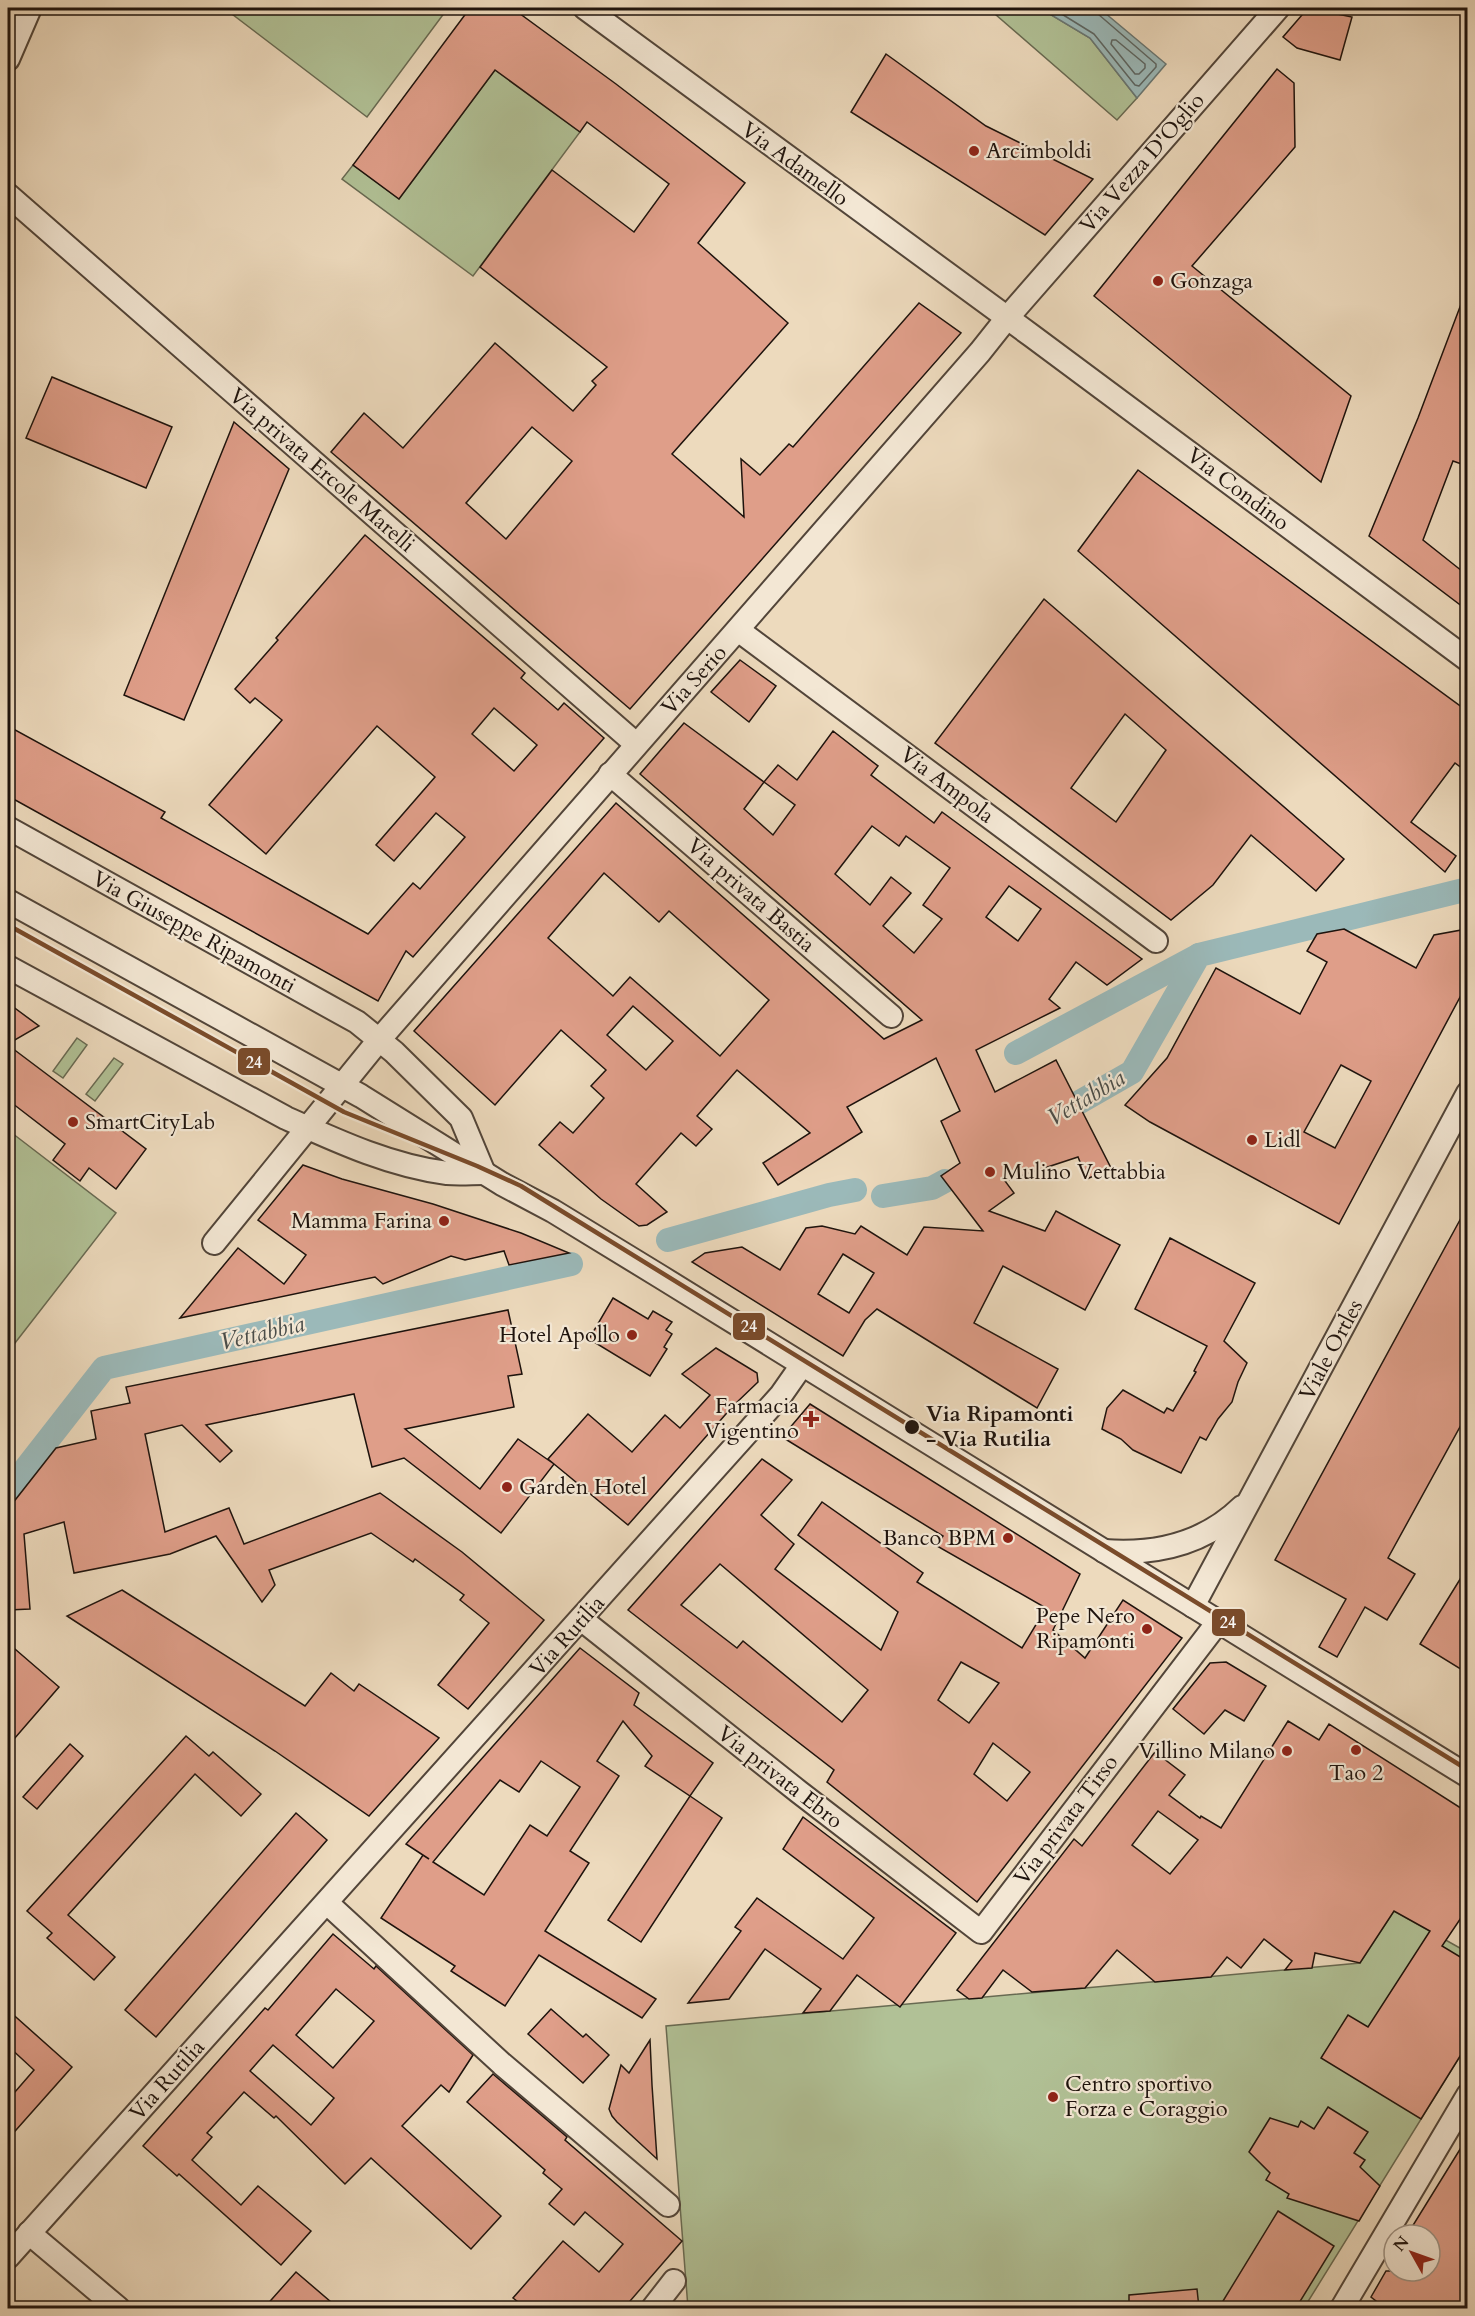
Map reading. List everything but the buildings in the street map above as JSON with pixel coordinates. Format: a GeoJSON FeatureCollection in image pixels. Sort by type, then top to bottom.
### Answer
{"type":"FeatureCollection","features":[{"type":"Feature","properties":{"kind":"street"},"geometry":{"type":"LineString","coordinates":[[8,59],[30,8]]}},
{"type":"Feature","properties":{"kind":"street","name":"Via Adamello"},"geometry":{"type":"LineString","coordinates":[[585,8],[1007,318]]}},
{"type":"Feature","properties":{"kind":"street","name":"Via Vezza D'Oglio"},"geometry":{"type":"LineString","coordinates":[[1007,318],[1278,8]]}},
{"type":"Feature","properties":{"kind":"street","name":"Via privata Ercole Marelli"},"geometry":{"type":"LineString","coordinates":[[8,195],[636,744]]}},
{"type":"Feature","properties":{"kind":"street","name":"Via Serio"},"geometry":{"type":"LineString","coordinates":[[379,1040],[980,352],[1007,318]]}},
{"type":"Feature","properties":{"kind":"street","name":"Via Condino"},"geometry":{"type":"LineString","coordinates":[[1007,318],[1467,660]]}},
{"type":"Feature","properties":{"kind":"street","name":"Via Ampola"},"geometry":{"type":"LineString","coordinates":[[738,630],[1156,941]]}},
{"type":"Feature","properties":{"kind":"street","name":"Via privata Bastia"},"geometry":{"type":"LineString","coordinates":[[610,774],[891,1016]]}},
{"type":"Feature","properties":{"kind":"street","name":"Via Giuseppe Ripamonti"},"geometry":{"type":"LineString","coordinates":[[8,828],[357,1022],[461,1118],[484,1173]]}},
{"type":"Feature","properties":{"kind":"street"},"geometry":{"type":"LineString","coordinates":[[8,901],[341,1086],[484,1173],[553,1211],[1467,1776]]}},
{"type":"Feature","properties":{"kind":"street"},"geometry":{"type":"LineString","coordinates":[[8,967],[307,1128],[399,1163],[448,1173],[484,1173]]}},
{"type":"Feature","properties":{"kind":"street"},"geometry":{"type":"LineString","coordinates":[[214,1243],[379,1040]]}},
{"type":"Feature","properties":{"kind":"street","name":"Viale Ortles"},"geometry":{"type":"LineString","coordinates":[[1193,1606],[1467,1093]]}},
{"type":"Feature","properties":{"kind":"street","name":"Via Rutilia"},"geometry":{"type":"LineString","coordinates":[[8,2257],[781,1395],[802,1365]]}},
{"type":"Feature","properties":{"kind":"street"},"geometry":{"type":"LineString","coordinates":[[1104,1551],[1156,1550],[1195,1539],[1231,1517],[1253,1495]]}},
{"type":"Feature","properties":{"kind":"street","name":"Via privata Ebro"},"geometry":{"type":"LineString","coordinates":[[581,1619],[799,1792],[981,1932]]}},
{"type":"Feature","properties":{"kind":"street","name":"Via privata Tirso"},"geometry":{"type":"LineString","coordinates":[[981,1932],[1218,1622]]}},
{"type":"Feature","properties":{"kind":"street"},"geometry":{"type":"LineString","coordinates":[[327,1903],[502,2064],[668,2205]]}},
{"type":"Feature","properties":{"kind":"street"},"geometry":{"type":"LineString","coordinates":[[1342,2308],[1467,2095]]}},
{"type":"Feature","properties":{"kind":"street"},"geometry":{"type":"LineString","coordinates":[[29,2233],[118,2308]]}},
{"type":"Feature","properties":{"kind":"street"},"geometry":{"type":"LineString","coordinates":[[652,2308],[674,2281]]}},
{"type":"Feature","properties":{"kind":"green space"},"geometry":{"type":"Polygon","coordinates":[[[224,8],[448,8],[367,117],[224,8]]]}},
{"type":"Feature","properties":{"kind":"green space"},"geometry":{"type":"Polygon","coordinates":[[[988,8],[1045,8],[1048,13],[1090,38],[1137,98],[1117,120],[988,8]]]}},
{"type":"Feature","properties":{"kind":"green space"},"geometry":{"type":"Polygon","coordinates":[[[495,70],[580,132],[473,276],[342,179],[353,165],[399,199],[495,70]]]}},
{"type":"Feature","properties":{"kind":"green space"},"geometry":{"type":"Polygon","coordinates":[[[77,1038],[87,1045],[63,1078],[53,1071],[77,1038]]]}},
{"type":"Feature","properties":{"kind":"green space"},"geometry":{"type":"Polygon","coordinates":[[[114,1058],[123,1064],[95,1101],[86,1094],[114,1058]]]}},
{"type":"Feature","properties":{"kind":"green space"},"geometry":{"type":"Polygon","coordinates":[[[8,1130],[116,1213],[8,1352],[8,1130]]]}},
{"type":"Feature","properties":{"kind":"green space","name":"Centro sportivo Forza e Coraggio"},"geometry":{"type":"Polygon","coordinates":[[[1394,1911],[1467,1952],[1467,2045],[1304,2308],[688,2308],[666,2026],[1360,1963],[1394,1911]]]}},
{"type":"Feature","properties":{"kind":"water"},"geometry":{"type":"Polygon","coordinates":[[[1045,8],[1099,8],[1166,64],[1137,98],[1090,38],[1048,13],[1045,8]]]}},
{"type":"Feature","properties":{"kind":"waterway","name":"Vettabbia"},"geometry":{"type":"LineString","coordinates":[[1050,1119],[1132,1072],[1199,955],[1468,889]]}},
{"type":"Feature","properties":{"kind":"waterway","name":"Vettabbia"},"geometry":{"type":"LineString","coordinates":[[1016,1053],[1199,955]]}},
{"type":"Feature","properties":{"kind":"waterway","name":"Vettabbia"},"geometry":{"type":"LineString","coordinates":[[883,1196],[932,1188],[945,1181]]}},
{"type":"Feature","properties":{"kind":"waterway","name":"Vettabbia"},"geometry":{"type":"LineString","coordinates":[[668,1240],[829,1195],[855,1190]]}},
{"type":"Feature","properties":{"kind":"waterway","name":"Vettabbia"},"geometry":{"type":"LineString","coordinates":[[8,1491],[104,1368],[571,1264]]}},
{"type":"Feature","properties":{"kind":"transit line","name":"24"},"geometry":{"type":"LineString","coordinates":[[8,925],[344,1112],[521,1186],[1468,1770]]}},
{"type":"Feature","properties":{"kind":"place","name":"Arcimboldi"},"geometry":{"type":"Point","coordinates":[974,151]}},
{"type":"Feature","properties":{"kind":"place","name":"Gonzaga"},"geometry":{"type":"Point","coordinates":[1158,281]}},
{"type":"Feature","properties":{"kind":"place","name":"SmartCityLab"},"geometry":{"type":"Point","coordinates":[73,1122]}},
{"type":"Feature","properties":{"kind":"place","name":"Lidl"},"geometry":{"type":"Point","coordinates":[1252,1140]}},
{"type":"Feature","properties":{"kind":"place","name":"Mulino Vettabbia"},"geometry":{"type":"Point","coordinates":[990,1172]}},
{"type":"Feature","properties":{"kind":"place","name":"Mamma Farina"},"geometry":{"type":"Point","coordinates":[444,1221]}},
{"type":"Feature","properties":{"kind":"place","name":"Hotel Apollo"},"geometry":{"type":"Point","coordinates":[632,1335]}},
{"type":"Feature","properties":{"kind":"place","name":"Farmacia Vigentino"},"geometry":{"type":"Point","coordinates":[811,1419]}},
{"type":"Feature","properties":{"kind":"place","name":"Via Ripamonti - Via Rutilia"},"geometry":{"type":"Point","coordinates":[912,1427]}},
{"type":"Feature","properties":{"kind":"place","name":"Garden Hotel"},"geometry":{"type":"Point","coordinates":[507,1487]}},
{"type":"Feature","properties":{"kind":"place","name":"Banco BPM"},"geometry":{"type":"Point","coordinates":[1008,1538]}},
{"type":"Feature","properties":{"kind":"place","name":"Pepe Nero Ripamonti"},"geometry":{"type":"Point","coordinates":[1147,1629]}},
{"type":"Feature","properties":{"kind":"place","name":"Tao 2"},"geometry":{"type":"Point","coordinates":[1356,1750]}},
{"type":"Feature","properties":{"kind":"place","name":"Villino Milano"},"geometry":{"type":"Point","coordinates":[1287,1751]}},
{"type":"Feature","properties":{"kind":"place","name":"Centro sportivo Forza e Coraggio"},"geometry":{"type":"Point","coordinates":[1053,2097]}}]}
